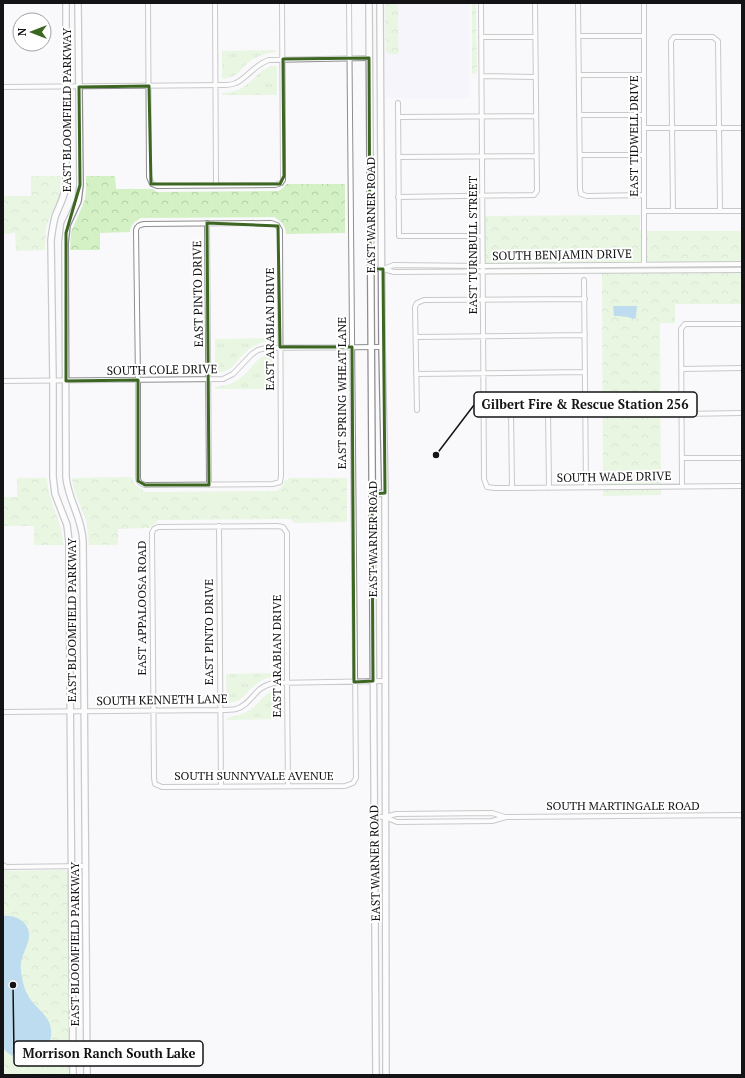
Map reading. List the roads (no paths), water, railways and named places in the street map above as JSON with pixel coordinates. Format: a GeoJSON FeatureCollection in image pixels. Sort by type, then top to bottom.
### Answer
{"type":"FeatureCollection","features":[{"type":"Feature","properties":{"kind":"main road","name":"EAST BLOOMFIELD PARKWAY"},"geometry":{"type":"LineString","coordinates":[[66,3],[66,186],[63,199],[56,216],[51,240],[54,486],[67,525],[69,542],[73,1075]]}},
{"type":"Feature","properties":{"kind":"main road","name":"EAST BLOOMFIELD PARKWAY"},"geometry":{"type":"LineString","coordinates":[[78,3],[80,185],[78,201],[67,225],[66,233],[66,381],[67,487],[82,526],[83,541],[87,1075]]}},
{"type":"Feature","properties":{"kind":"main road","name":"EAST WARNER ROAD"},"geometry":{"type":"LineString","coordinates":[[369,3],[376,1075]]}},
{"type":"Feature","properties":{"kind":"main road","name":"EAST WARNER ROAD"},"geometry":{"type":"LineString","coordinates":[[380,3],[387,942],[386,1075]]}},
{"type":"Feature","properties":{"kind":"main road"},"geometry":{"type":"LineString","coordinates":[[372,494],[384,494]]}},
{"type":"Feature","properties":{"kind":"main road"},"geometry":{"type":"LineString","coordinates":[[375,942],[387,942]]}},
{"type":"Feature","properties":{"kind":"street"},"geometry":{"type":"LineString","coordinates":[[148,3],[149,177],[152,184],[157,186],[276,185],[281,183],[284,176],[282,3]]}},
{"type":"Feature","properties":{"kind":"street"},"geometry":{"type":"LineString","coordinates":[[215,3],[216,185]]}},
{"type":"Feature","properties":{"kind":"street","name":"EAST SPRING WHEAT LANE"},"geometry":{"type":"LineString","coordinates":[[349,3],[356,778],[353,783]]}},
{"type":"Feature","properties":{"kind":"street","name":"EAST TURNBULL STREET"},"geometry":{"type":"LineString","coordinates":[[481,3],[484,478],[487,487]]}},
{"type":"Feature","properties":{"kind":"street"},"geometry":{"type":"LineString","coordinates":[[398,196],[534,195],[537,191],[535,3]]}},
{"type":"Feature","properties":{"kind":"street"},"geometry":{"type":"LineString","coordinates":[[578,3],[581,194],[587,196],[644,195]]}},
{"type":"Feature","properties":{"kind":"street","name":"EAST TIDWELL DRIVE"},"geometry":{"type":"LineString","coordinates":[[644,3],[644,270]]}},
{"type":"Feature","properties":{"kind":"street"},"geometry":{"type":"LineString","coordinates":[[578,36],[644,36]]}},
{"type":"Feature","properties":{"kind":"street"},"geometry":{"type":"LineString","coordinates":[[481,37],[535,37]]}},
{"type":"Feature","properties":{"kind":"street"},"geometry":{"type":"LineString","coordinates":[[673,211],[671,41],[674,38],[713,37],[718,41],[720,211]]}},
{"type":"Feature","properties":{"kind":"street"},"geometry":{"type":"LineString","coordinates":[[3,87],[216,86],[235,84],[261,63],[269,60],[369,58]]}},
{"type":"Feature","properties":{"kind":"street"},"geometry":{"type":"LineString","coordinates":[[579,75],[644,76]]}},
{"type":"Feature","properties":{"kind":"street"},"geometry":{"type":"LineString","coordinates":[[482,76],[536,77]]}},
{"type":"Feature","properties":{"kind":"street"},"geometry":{"type":"LineString","coordinates":[[398,103],[399,236],[482,236]]}},
{"type":"Feature","properties":{"kind":"street"},"geometry":{"type":"LineString","coordinates":[[579,116],[644,115]]}},
{"type":"Feature","properties":{"kind":"street"},"geometry":{"type":"LineString","coordinates":[[398,117],[536,116]]}},
{"type":"Feature","properties":{"kind":"street"},"geometry":{"type":"LineString","coordinates":[[644,128],[742,128]]}},
{"type":"Feature","properties":{"kind":"street"},"geometry":{"type":"LineString","coordinates":[[580,156],[644,155]]}},
{"type":"Feature","properties":{"kind":"street"},"geometry":{"type":"LineString","coordinates":[[398,157],[536,156]]}},
{"type":"Feature","properties":{"kind":"street"},"geometry":{"type":"LineString","coordinates":[[644,211],[742,211]]}},
{"type":"Feature","properties":{"kind":"street"},"geometry":{"type":"LineString","coordinates":[[207,223],[144,224],[138,226],[136,230],[138,478],[140,483],[145,485],[209,485]]}},
{"type":"Feature","properties":{"kind":"street","name":"EAST ARABIAN DRIVE"},"geometry":{"type":"LineString","coordinates":[[207,223],[271,223],[277,225],[280,230],[280,482],[273,484],[209,485]]}},
{"type":"Feature","properties":{"kind":"street","name":"EAST PINTO DRIVE"},"geometry":{"type":"LineString","coordinates":[[207,223],[209,485]]}},
{"type":"Feature","properties":{"kind":"street","name":"SOUTH BENJAMIN DRIVE"},"geometry":{"type":"LineString","coordinates":[[382,269],[394,265],[483,266],[742,264]]}},
{"type":"Feature","properties":{"kind":"street","name":"SOUTH BENJAMIN DRIVE"},"geometry":{"type":"LineString","coordinates":[[370,269],[382,269],[394,272],[742,270]]}},
{"type":"Feature","properties":{"kind":"street"},"geometry":{"type":"LineString","coordinates":[[584,280],[586,487]]}},
{"type":"Feature","properties":{"kind":"street"},"geometry":{"type":"LineString","coordinates":[[417,410],[417,302],[424,300],[585,298]]}},
{"type":"Feature","properties":{"kind":"street"},"geometry":{"type":"LineString","coordinates":[[682,486],[681,329],[685,324],[742,324]]}},
{"type":"Feature","properties":{"kind":"street"},"geometry":{"type":"LineString","coordinates":[[416,337],[585,336]]}},
{"type":"Feature","properties":{"kind":"street","name":"SOUTH COLE DRIVE"},"geometry":{"type":"LineString","coordinates":[[3,381],[223,379],[233,374],[252,354],[258,350],[266,348],[382,347]]}},
{"type":"Feature","properties":{"kind":"street"},"geometry":{"type":"LineString","coordinates":[[681,369],[742,368]]}},
{"type":"Feature","properties":{"kind":"street"},"geometry":{"type":"LineString","coordinates":[[416,374],[585,372]]}},
{"type":"Feature","properties":{"kind":"street"},"geometry":{"type":"LineString","coordinates":[[484,410],[585,409]]}},
{"type":"Feature","properties":{"kind":"street"},"geometry":{"type":"LineString","coordinates":[[511,410],[512,488]]}},
{"type":"Feature","properties":{"kind":"street"},"geometry":{"type":"LineString","coordinates":[[548,410],[549,488]]}},
{"type":"Feature","properties":{"kind":"street"},"geometry":{"type":"LineString","coordinates":[[682,414],[742,413]]}},
{"type":"Feature","properties":{"kind":"street"},"geometry":{"type":"LineString","coordinates":[[682,458],[742,458]]}},
{"type":"Feature","properties":{"kind":"street","name":"SOUTH WADE DRIVE"},"geometry":{"type":"LineString","coordinates":[[487,487],[549,488],[742,486]]}},
{"type":"Feature","properties":{"kind":"street","name":"EAST ARABIAN DRIVE"},"geometry":{"type":"LineString","coordinates":[[219,526],[278,526],[283,527],[286,533],[288,785]]}},
{"type":"Feature","properties":{"kind":"street","name":"EAST PINTO DRIVE"},"geometry":{"type":"LineString","coordinates":[[219,526],[221,786]]}},
{"type":"Feature","properties":{"kind":"street","name":"EAST APPALOOSA ROAD"},"geometry":{"type":"LineString","coordinates":[[155,784],[152,533],[154,529],[158,527],[219,526]]}},
{"type":"Feature","properties":{"kind":"street","name":"SOUTH KENNETH LANE"},"geometry":{"type":"LineString","coordinates":[[3,712],[236,709],[253,698],[265,685],[274,683],[385,681]]}},
{"type":"Feature","properties":{"kind":"street","name":"SOUTH SUNNYVALE AVENUE"},"geometry":{"type":"LineString","coordinates":[[155,784],[162,786],[345,786],[353,783]]}},
{"type":"Feature","properties":{"kind":"street","name":"SOUTH MARTINGALE ROAD"},"geometry":{"type":"LineString","coordinates":[[374,817],[385,817],[396,814],[492,813],[506,817]]}},
{"type":"Feature","properties":{"kind":"street","name":"SOUTH MARTINGALE ROAD"},"geometry":{"type":"LineString","coordinates":[[385,817],[397,822],[492,821],[506,817],[741,815]]}},
{"type":"Feature","properties":{"kind":"street"},"geometry":{"type":"LineString","coordinates":[[3,865],[6,867],[85,866]]}},
{"type":"Feature","properties":{"kind":"water"},"geometry":{"type":"Polygon","coordinates":[[[613,306],[637,306],[636,317],[633,319],[614,316],[613,306]]]}},
{"type":"Feature","properties":{"kind":"water"},"geometry":{"type":"Polygon","coordinates":[[[3,916],[18,918],[28,929],[29,937],[21,962],[24,986],[30,999],[47,1018],[51,1029],[51,1039],[47,1047],[42,1053],[27,1059],[10,1055],[3,1048],[3,916]]]}},
{"type":"Feature","properties":{"kind":"place","name":"Gilbert Fire & Rescue Station 256"},"geometry":{"type":"Point","coordinates":[436,455]}},
{"type":"Feature","properties":{"kind":"place","name":"Morrison Ranch South Lake"},"geometry":{"type":"Point","coordinates":[13,985]}}]}
